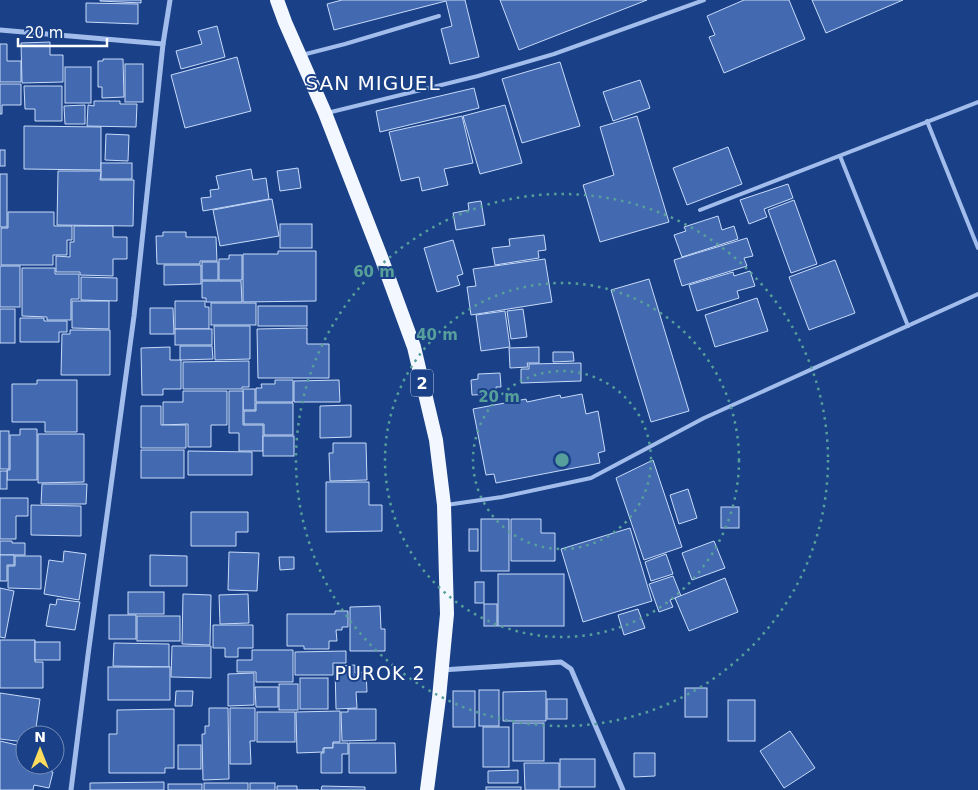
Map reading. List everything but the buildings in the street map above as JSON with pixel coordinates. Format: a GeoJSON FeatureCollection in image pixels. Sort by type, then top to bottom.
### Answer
{"type":"FeatureCollection","features":[{"type":"Feature","properties":{"kind":"highway","name":"2"},"geometry":{"type":"LineString","coordinates":[[277,0],[325,113],[414,347],[436,440],[444,505],[447,614],[427,790]]}},
{"type":"Feature","properties":{"kind":"street"},"geometry":{"type":"LineString","coordinates":[[71,790],[134,316],[163,44],[170,0]]}},
{"type":"Feature","properties":{"kind":"street"},"geometry":{"type":"LineString","coordinates":[[0,30],[163,44]]}},
{"type":"Feature","properties":{"kind":"street"},"geometry":{"type":"LineString","coordinates":[[442,670],[561,662],[571,669],[623,790]]}},
{"type":"Feature","properties":{"kind":"lane"},"geometry":{"type":"LineString","coordinates":[[325,113],[478,76],[554,54],[704,0]]}},
{"type":"Feature","properties":{"kind":"lane"},"geometry":{"type":"LineString","coordinates":[[300,56],[439,16]]}},
{"type":"Feature","properties":{"kind":"lane"},"geometry":{"type":"LineString","coordinates":[[700,210],[978,102]]}},
{"type":"Feature","properties":{"kind":"lane"},"geometry":{"type":"LineString","coordinates":[[927,121],[978,248]]}},
{"type":"Feature","properties":{"kind":"lane"},"geometry":{"type":"LineString","coordinates":[[840,156],[908,326]]}},
{"type":"Feature","properties":{"kind":"lane"},"geometry":{"type":"LineString","coordinates":[[444,505],[502,497],[591,478],[704,418],[978,294]]}},
{"type":"Feature","properties":{"kind":"district","name":"SAN MIGUEL"},"geometry":{"type":"Point","coordinates":[373,83]}},
{"type":"Feature","properties":{"kind":"district","name":"PUROK 2"},"geometry":{"type":"Point","coordinates":[380,673]}}]}
